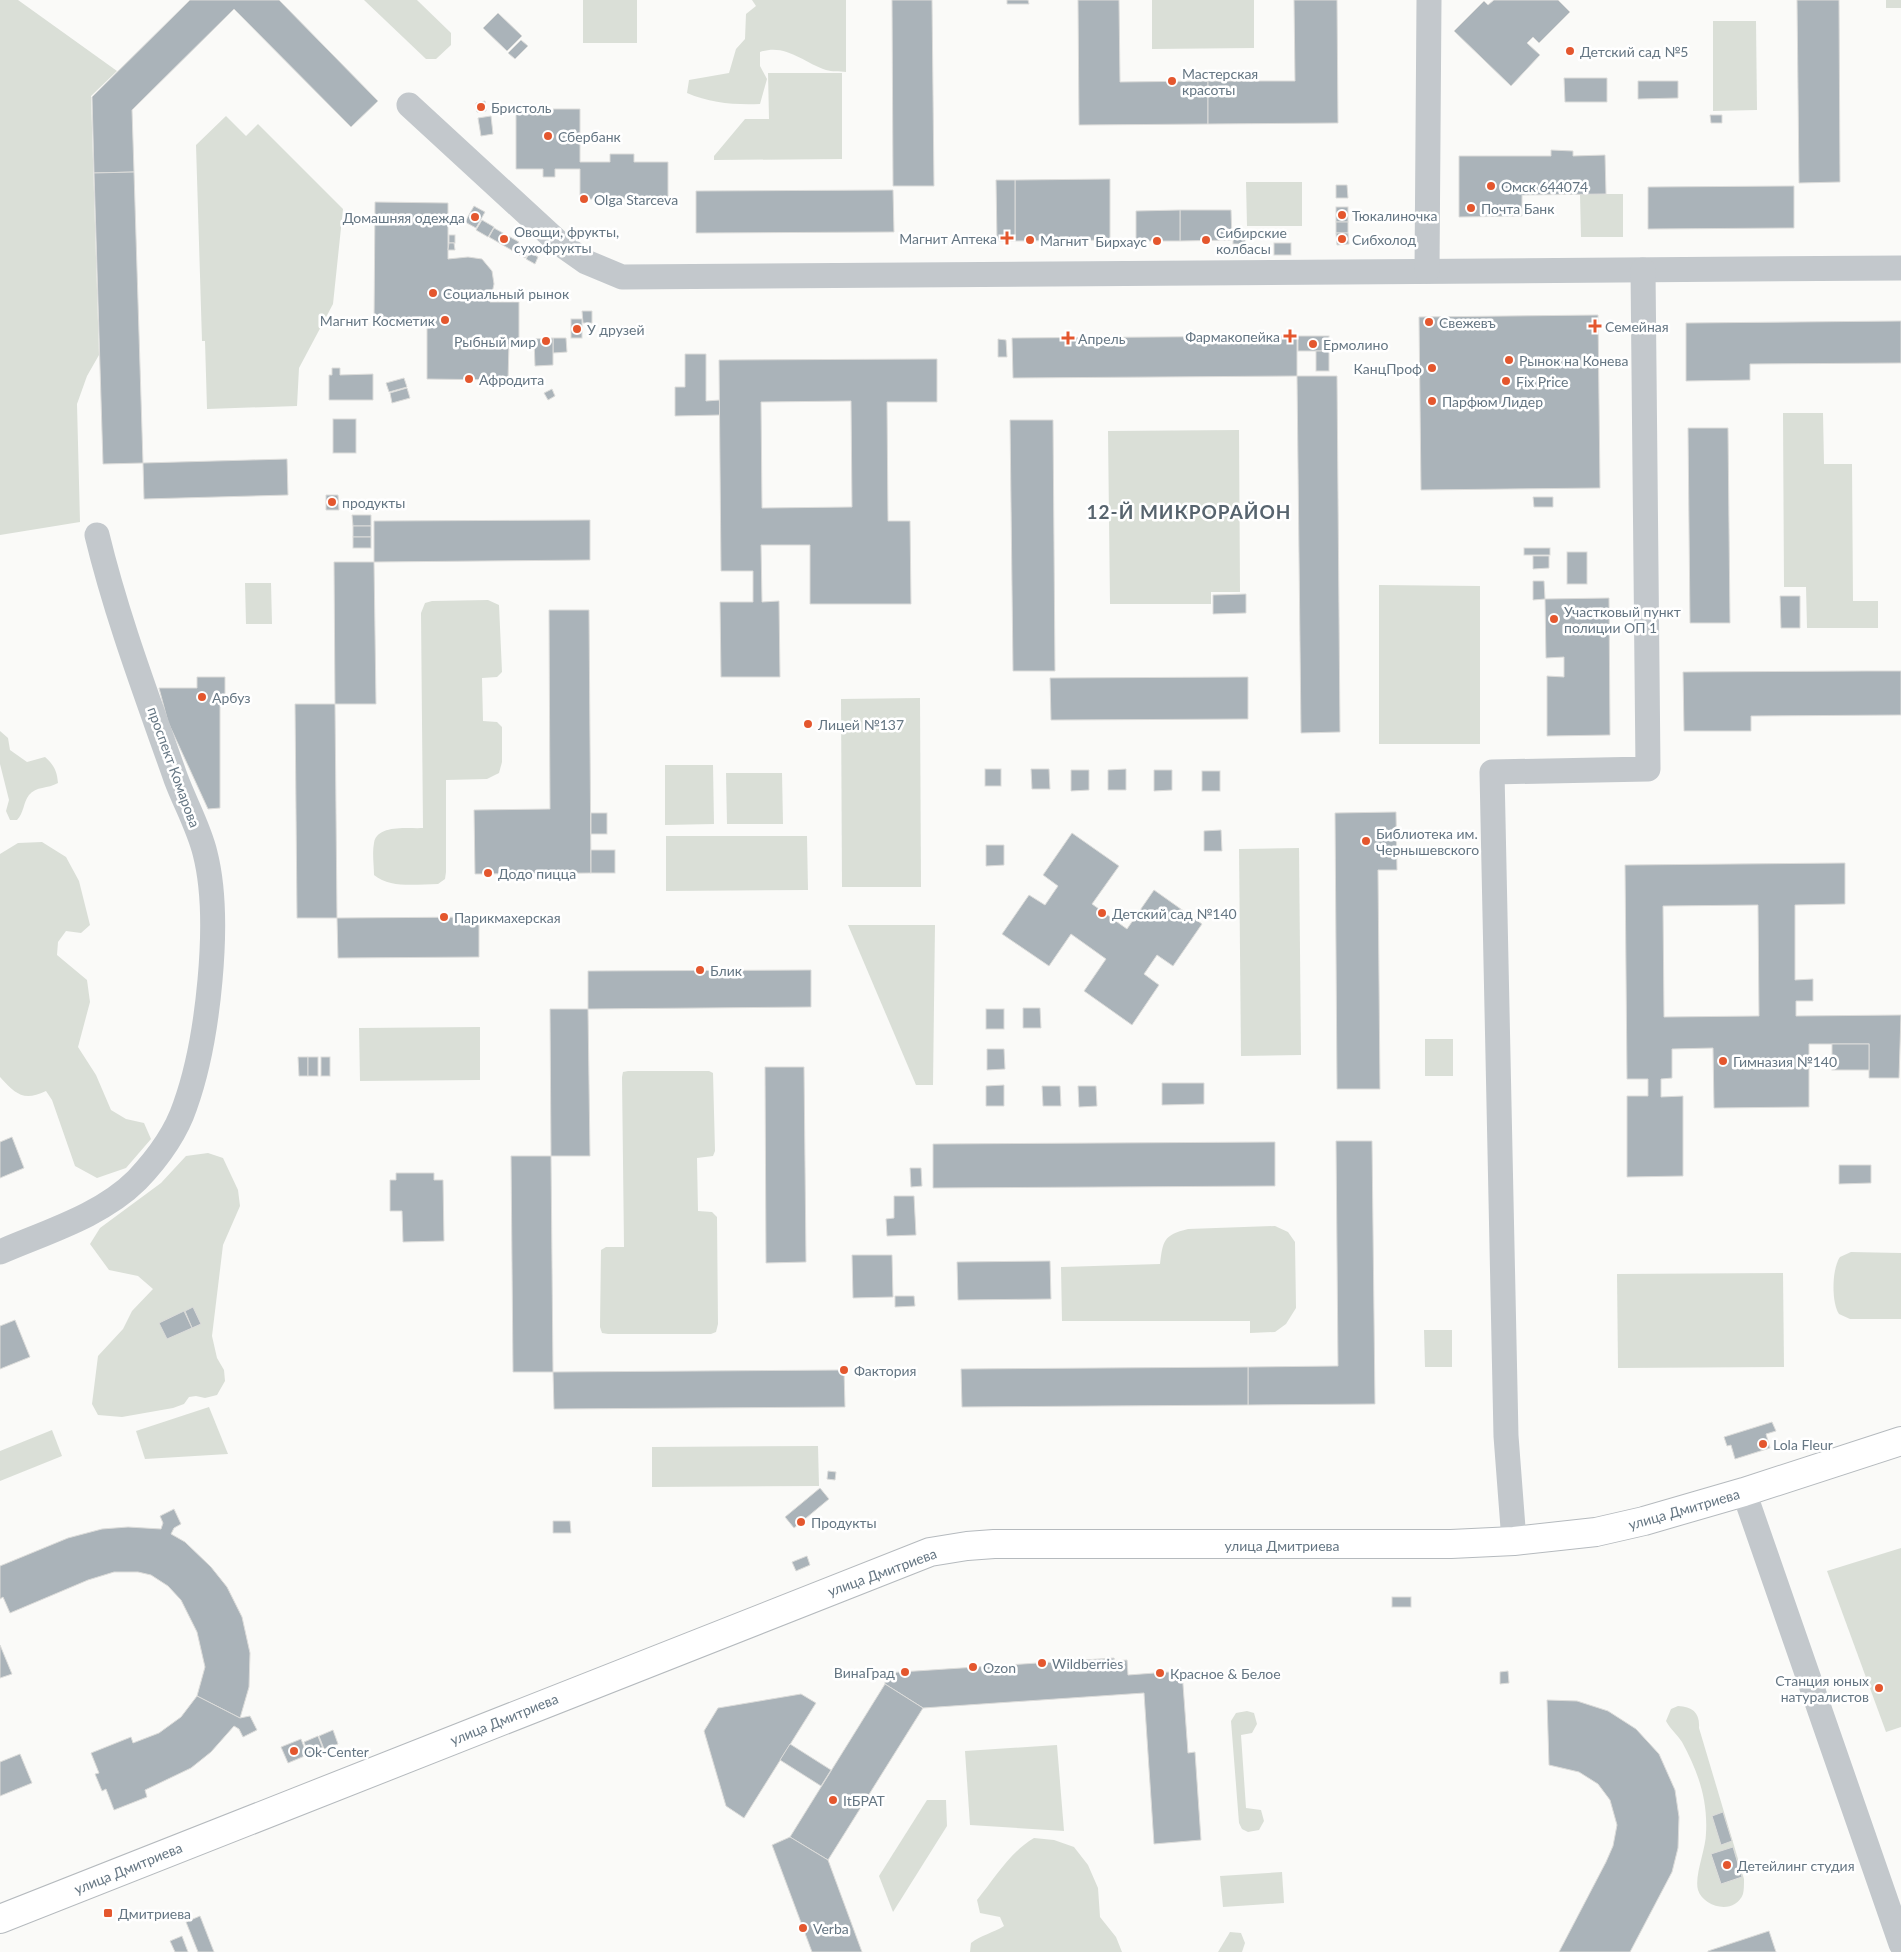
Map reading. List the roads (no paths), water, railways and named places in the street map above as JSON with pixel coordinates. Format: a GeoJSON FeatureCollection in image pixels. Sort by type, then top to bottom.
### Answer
{"type":"FeatureCollection","features":[{"type":"Feature","properties":{"kind":"main road","name":"улица Дмитриева"},"geometry":{"type":"LineString","coordinates":[[0,1919],[930,1552],[994,1544],[1451,1544],[1514,1541],[1596,1532],[1644,1521],[1744,1492],[1901,1441]]}},
{"type":"Feature","properties":{"kind":"street"},"geometry":{"type":"LineString","coordinates":[[1427,271],[1429,0]]}},
{"type":"Feature","properties":{"kind":"street"},"geometry":{"type":"LineString","coordinates":[[409,104],[559,243],[586,262],[622,277],[1901,268]]}},
{"type":"Feature","properties":{"kind":"street"},"geometry":{"type":"LineString","coordinates":[[1514,1541],[1506,1436],[1492,772],[1648,769],[1643,270]]}},
{"type":"Feature","properties":{"kind":"street","name":"проспект Комарова"},"geometry":{"type":"LineString","coordinates":[[0,1252],[66,1224],[100,1206],[136,1180],[163,1148],[185,1108],[196,1070],[208,1005],[211,911],[209,868],[205,850],[177,780],[135,658],[106,573],[97,535]]}},
{"type":"Feature","properties":{"kind":"street"},"geometry":{"type":"LineString","coordinates":[[1744,1492],[1901,1944]]}},
{"type":"Feature","properties":{"kind":"place","name":"Детский сад №5"},"geometry":{"type":"Point","coordinates":[1570,51]}},
{"type":"Feature","properties":{"kind":"place","name":"Мастерская красоты"},"geometry":{"type":"Point","coordinates":[1172,81]}},
{"type":"Feature","properties":{"kind":"place","name":"Бристоль"},"geometry":{"type":"Point","coordinates":[481,107]}},
{"type":"Feature","properties":{"kind":"place","name":"Сбербанк"},"geometry":{"type":"Point","coordinates":[548,136]}},
{"type":"Feature","properties":{"kind":"place","name":"Омск 644074"},"geometry":{"type":"Point","coordinates":[1491,186]}},
{"type":"Feature","properties":{"kind":"place","name":"Olga Starceva"},"geometry":{"type":"Point","coordinates":[584,199]}},
{"type":"Feature","properties":{"kind":"place","name":"Почта Банк"},"geometry":{"type":"Point","coordinates":[1471,208]}},
{"type":"Feature","properties":{"kind":"place","name":"Тюкалиночка"},"geometry":{"type":"Point","coordinates":[1342,215]}},
{"type":"Feature","properties":{"kind":"place","name":"Домашняя одежда"},"geometry":{"type":"Point","coordinates":[475,217]}},
{"type":"Feature","properties":{"kind":"place","name":"Магнит Аптека"},"geometry":{"type":"Point","coordinates":[1007,238]}},
{"type":"Feature","properties":{"kind":"place","name":"Овощи, фрукты, сухофрукты"},"geometry":{"type":"Point","coordinates":[504,239]}},
{"type":"Feature","properties":{"kind":"place","name":"Сибхолод"},"geometry":{"type":"Point","coordinates":[1342,239]}},
{"type":"Feature","properties":{"kind":"place","name":"Магнит"},"geometry":{"type":"Point","coordinates":[1030,240]}},
{"type":"Feature","properties":{"kind":"place","name":"Сибирские колбасы"},"geometry":{"type":"Point","coordinates":[1206,240]}},
{"type":"Feature","properties":{"kind":"place","name":"Бирхаус"},"geometry":{"type":"Point","coordinates":[1157,241]}},
{"type":"Feature","properties":{"kind":"place","name":"Социальный рынок"},"geometry":{"type":"Point","coordinates":[433,293]}},
{"type":"Feature","properties":{"kind":"place","name":"Магнит Косметик"},"geometry":{"type":"Point","coordinates":[445,320]}},
{"type":"Feature","properties":{"kind":"place","name":"Свежевъ"},"geometry":{"type":"Point","coordinates":[1429,322]}},
{"type":"Feature","properties":{"kind":"place","name":"Семейная"},"geometry":{"type":"Point","coordinates":[1595,326]}},
{"type":"Feature","properties":{"kind":"place","name":"У друзей"},"geometry":{"type":"Point","coordinates":[577,329]}},
{"type":"Feature","properties":{"kind":"place","name":"Фармакопейка"},"geometry":{"type":"Point","coordinates":[1290,336]}},
{"type":"Feature","properties":{"kind":"place","name":"Апрель"},"geometry":{"type":"Point","coordinates":[1068,338]}},
{"type":"Feature","properties":{"kind":"place","name":"Рыбный мир"},"geometry":{"type":"Point","coordinates":[546,341]}},
{"type":"Feature","properties":{"kind":"place","name":"Ермолино"},"geometry":{"type":"Point","coordinates":[1313,344]}},
{"type":"Feature","properties":{"kind":"place","name":"Рынок на Конева"},"geometry":{"type":"Point","coordinates":[1509,360]}},
{"type":"Feature","properties":{"kind":"place","name":"КанцПроф"},"geometry":{"type":"Point","coordinates":[1432,368]}},
{"type":"Feature","properties":{"kind":"place","name":"Афродита"},"geometry":{"type":"Point","coordinates":[469,379]}},
{"type":"Feature","properties":{"kind":"place","name":"Fix Price"},"geometry":{"type":"Point","coordinates":[1506,381]}},
{"type":"Feature","properties":{"kind":"place","name":"Парфюм Лидер"},"geometry":{"type":"Point","coordinates":[1432,401]}},
{"type":"Feature","properties":{"kind":"place","name":"продукты"},"geometry":{"type":"Point","coordinates":[332,502]}},
{"type":"Feature","properties":{"kind":"place","name":"Участковый пункт полиции ОП 1"},"geometry":{"type":"Point","coordinates":[1554,619]}},
{"type":"Feature","properties":{"kind":"place","name":"Арбуз"},"geometry":{"type":"Point","coordinates":[202,697]}},
{"type":"Feature","properties":{"kind":"place","name":"Лицей №137"},"geometry":{"type":"Point","coordinates":[808,724]}},
{"type":"Feature","properties":{"kind":"place","name":"Библиотека им. Чернышевского"},"geometry":{"type":"Point","coordinates":[1366,841]}},
{"type":"Feature","properties":{"kind":"place","name":"Додо пицца"},"geometry":{"type":"Point","coordinates":[488,873]}},
{"type":"Feature","properties":{"kind":"place","name":"Детский сад №140"},"geometry":{"type":"Point","coordinates":[1102,913]}},
{"type":"Feature","properties":{"kind":"place","name":"Парикмахерская"},"geometry":{"type":"Point","coordinates":[444,917]}},
{"type":"Feature","properties":{"kind":"place","name":"Блик"},"geometry":{"type":"Point","coordinates":[700,970]}},
{"type":"Feature","properties":{"kind":"place","name":"Гимназия №140"},"geometry":{"type":"Point","coordinates":[1723,1061]}},
{"type":"Feature","properties":{"kind":"place","name":"Фактория"},"geometry":{"type":"Point","coordinates":[844,1370]}},
{"type":"Feature","properties":{"kind":"place","name":"Lola Fleur"},"geometry":{"type":"Point","coordinates":[1763,1444]}},
{"type":"Feature","properties":{"kind":"place","name":"Продукты"},"geometry":{"type":"Point","coordinates":[801,1522]}},
{"type":"Feature","properties":{"kind":"place","name":"Wildberries"},"geometry":{"type":"Point","coordinates":[1042,1663]}},
{"type":"Feature","properties":{"kind":"place","name":"Ozon"},"geometry":{"type":"Point","coordinates":[973,1667]}},
{"type":"Feature","properties":{"kind":"place","name":"ВинаГрад"},"geometry":{"type":"Point","coordinates":[905,1672]}},
{"type":"Feature","properties":{"kind":"place","name":"Красное & Белое"},"geometry":{"type":"Point","coordinates":[1160,1673]}},
{"type":"Feature","properties":{"kind":"place","name":"Станция юных натуралистов"},"geometry":{"type":"Point","coordinates":[1879,1688]}},
{"type":"Feature","properties":{"kind":"place","name":"Ok-Center"},"geometry":{"type":"Point","coordinates":[294,1751]}},
{"type":"Feature","properties":{"kind":"place","name":"ItБРАТ"},"geometry":{"type":"Point","coordinates":[833,1800]}},
{"type":"Feature","properties":{"kind":"place","name":"Детейлинг студия"},"geometry":{"type":"Point","coordinates":[1727,1865]}},
{"type":"Feature","properties":{"kind":"place","name":"Дмитриева"},"geometry":{"type":"Point","coordinates":[108,1913]}},
{"type":"Feature","properties":{"kind":"place","name":"Verba"},"geometry":{"type":"Point","coordinates":[803,1928]}},
{"type":"Feature","properties":{"kind":"district","name":"12-Й МИКРОРАЙОН"},"geometry":{"type":"Point","coordinates":[1189,511]}}]}
